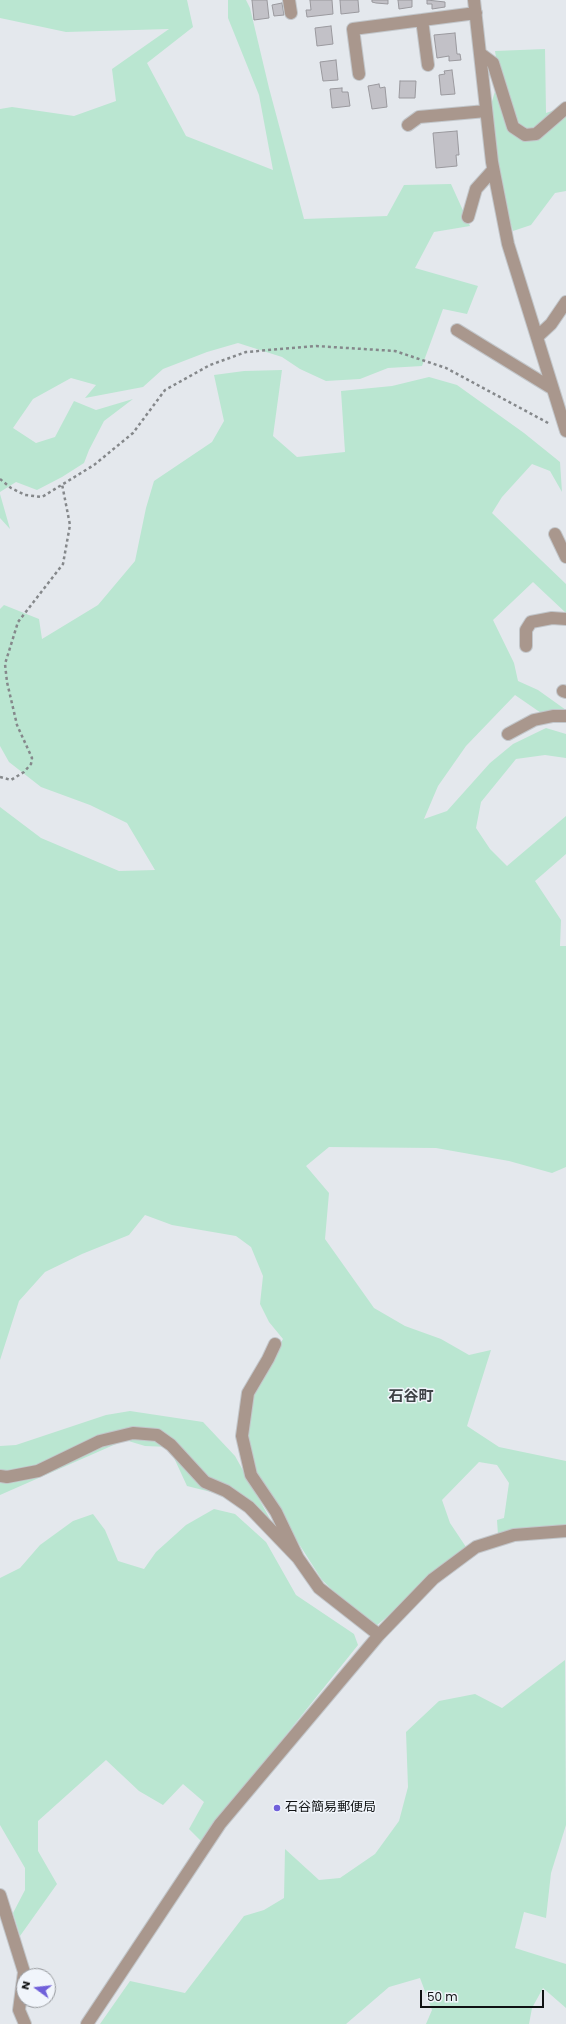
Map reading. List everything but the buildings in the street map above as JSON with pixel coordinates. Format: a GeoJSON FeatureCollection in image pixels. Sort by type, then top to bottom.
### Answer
{"type":"FeatureCollection","features":[{"type":"Feature","properties":{"kind":"street"},"geometry":{"type":"LineString","coordinates":[[289,0],[291,13]]}},
{"type":"Feature","properties":{"kind":"street"},"geometry":{"type":"LineString","coordinates":[[474,0],[493,170],[508,244],[566,431]]}},
{"type":"Feature","properties":{"kind":"street"},"geometry":{"type":"LineString","coordinates":[[358,74],[353,30],[476,13]]}},
{"type":"Feature","properties":{"kind":"street"},"geometry":{"type":"LineString","coordinates":[[422,20],[428,65]]}},
{"type":"Feature","properties":{"kind":"street"},"geometry":{"type":"LineString","coordinates":[[480,54],[494,63],[513,127],[525,135],[536,134],[566,108]]}},
{"type":"Feature","properties":{"kind":"street"},"geometry":{"type":"LineString","coordinates":[[408,125],[419,117],[486,111]]}},
{"type":"Feature","properties":{"kind":"street"},"geometry":{"type":"LineString","coordinates":[[468,217],[476,189],[493,170]]}},
{"type":"Feature","properties":{"kind":"street"},"geometry":{"type":"LineString","coordinates":[[537,337],[551,324],[566,302]]}},
{"type":"Feature","properties":{"kind":"street"},"geometry":{"type":"LineString","coordinates":[[457,330],[553,389]]}},
{"type":"Feature","properties":{"kind":"street"},"geometry":{"type":"LineString","coordinates":[[555,534],[566,557]]}},
{"type":"Feature","properties":{"kind":"street"},"geometry":{"type":"LineString","coordinates":[[526,646],[526,630],[531,622],[552,618],[566,619]]}},
{"type":"Feature","properties":{"kind":"street"},"geometry":{"type":"LineString","coordinates":[[508,734],[534,720],[553,716],[566,716]]}},
{"type":"Feature","properties":{"kind":"street"},"geometry":{"type":"LineString","coordinates":[[275,1344],[248,1393],[242,1436],[251,1475],[276,1512],[298,1558]]}},
{"type":"Feature","properties":{"kind":"street"},"geometry":{"type":"LineString","coordinates":[[0,1476],[7,1477],[38,1471],[100,1441],[133,1433],[157,1435],[171,1445],[205,1482],[226,1491],[249,1507],[298,1558],[319,1588],[379,1635]]}},
{"type":"Feature","properties":{"kind":"street"},"geometry":{"type":"LineString","coordinates":[[87,2024],[220,1824],[379,1635],[433,1579],[476,1546],[514,1535],[566,1531]]}},
{"type":"Feature","properties":{"kind":"street"},"geometry":{"type":"LineString","coordinates":[[0,1895],[24,1972],[20,2010],[25,2024]]}},
{"type":"Feature","properties":{"kind":"path"},"geometry":{"type":"LineString","coordinates":[[0,478],[11,488],[25,495],[42,497],[94,465],[133,433],[165,390],[210,365],[246,352],[316,346],[395,351],[446,368],[553,426]]}},
{"type":"Feature","properties":{"kind":"path"},"geometry":{"type":"LineString","coordinates":[[0,777],[11,780],[24,772],[31,764],[32,758],[18,726],[7,682],[5,664],[18,622],[63,564],[70,525],[62,484]]}},
{"type":"Feature","properties":{"kind":"green space"},"geometry":{"type":"Polygon","coordinates":[[[0,0],[187,0],[193,27],[147,63],[186,136],[273,170],[259,95],[228,18],[228,0],[246,0],[250,8],[269,88],[304,219],[387,216],[404,185],[451,184],[470,226],[434,232],[415,268],[478,286],[467,314],[443,309],[422,366],[388,368],[360,379],[326,381],[300,369],[282,357],[238,343],[207,352],[163,369],[143,387],[85,398],[96,385],[71,378],[33,399],[13,428],[36,443],[55,437],[74,401],[96,410],[133,399],[104,421],[84,463],[37,490],[16,482],[0,492],[0,109],[12,107],[74,116],[116,101],[112,69],[169,29],[66,32],[0,18],[0,0]]]}},
{"type":"Feature","properties":{"kind":"green space"},"geometry":{"type":"Polygon","coordinates":[[[545,49],[546,113],[566,106],[566,191],[555,193],[531,225],[513,231],[496,177],[489,112],[499,77],[495,51],[545,49]]]}},
{"type":"Feature","properties":{"kind":"green space"},"geometry":{"type":"Polygon","coordinates":[[[282,370],[273,436],[297,457],[345,452],[341,391],[392,386],[429,377],[457,385],[524,433],[560,462],[562,492],[550,471],[532,464],[502,497],[492,513],[566,584],[566,613],[533,582],[493,620],[514,663],[518,681],[538,690],[566,710],[544,715],[515,695],[466,746],[438,786],[424,819],[447,811],[490,763],[513,744],[546,728],[566,734],[566,758],[545,755],[516,759],[481,802],[476,828],[490,849],[507,866],[566,816],[566,854],[535,881],[561,920],[560,946],[566,946],[566,1167],[552,1173],[509,1161],[436,1148],[329,1147],[306,1166],[329,1193],[325,1239],[374,1308],[405,1326],[441,1339],[469,1355],[491,1350],[467,1426],[499,1447],[566,1461],[566,1530],[498,1535],[497,1520],[504,1518],[509,1483],[497,1465],[479,1462],[442,1500],[450,1523],[468,1550],[376,1626],[346,1603],[322,1580],[253,1472],[247,1444],[253,1392],[283,1339],[269,1322],[260,1304],[263,1276],[251,1247],[236,1236],[172,1225],[145,1215],[129,1235],[82,1254],[45,1272],[19,1301],[0,1360],[0,807],[41,838],[119,871],[155,870],[127,823],[90,805],[41,787],[9,762],[0,746],[0,609],[4,605],[39,619],[42,639],[98,605],[135,561],[146,508],[154,481],[212,442],[224,421],[214,375],[244,371],[282,370]]]}},
{"type":"Feature","properties":{"kind":"green space"},"geometry":{"type":"Polygon","coordinates":[[[0,494],[10,529],[0,518],[0,494]]]}},
{"type":"Feature","properties":{"kind":"green space"},"geometry":{"type":"Polygon","coordinates":[[[130,1411],[203,1422],[235,1456],[279,1535],[223,1495],[187,1486],[169,1447],[145,1446],[125,1440],[0,1495],[0,1446],[16,1445],[106,1415],[130,1411]]]}},
{"type":"Feature","properties":{"kind":"green space"},"geometry":{"type":"Polygon","coordinates":[[[214,1509],[235,1514],[266,1542],[296,1595],[354,1634],[358,1645],[201,1841],[189,1829],[204,1802],[183,1784],[163,1805],[139,1791],[106,1760],[38,1821],[38,1851],[57,1884],[20,1936],[13,1913],[25,1890],[25,1868],[0,1825],[0,1578],[20,1568],[40,1545],[73,1521],[93,1514],[105,1530],[118,1561],[144,1569],[156,1552],[186,1525],[214,1509]]]}},
{"type":"Feature","properties":{"kind":"green space"},"geometry":{"type":"Polygon","coordinates":[[[565,1660],[566,1825],[551,1873],[546,1918],[524,1912],[515,1948],[566,1964],[566,2008],[543,1988],[532,2008],[529,2024],[426,2024],[432,2010],[420,1978],[389,1987],[346,2024],[100,2024],[130,1981],[185,1993],[244,1916],[264,1910],[284,1898],[285,1849],[319,1880],[340,1878],[375,1854],[399,1821],[408,1787],[406,1732],[439,1701],[475,1694],[502,1708],[565,1660]]]}},
{"type":"Feature","properties":{"kind":"place","name":"石谷簡易郵便局"},"geometry":{"type":"Point","coordinates":[277,1808]}},
{"type":"Feature","properties":{"kind":"district","name":"石谷町"},"geometry":{"type":"Point","coordinates":[411,1397]}}]}
